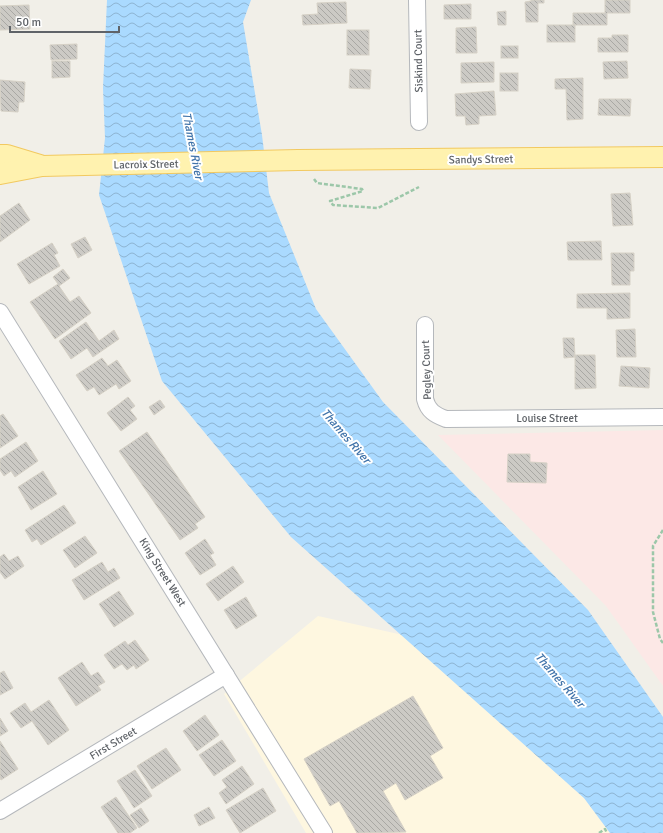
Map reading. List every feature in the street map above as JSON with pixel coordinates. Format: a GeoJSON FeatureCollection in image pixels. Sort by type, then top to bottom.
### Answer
{"type":"FeatureCollection","features":[{"type":"Feature","properties":{"kind":"main road","name":"Lacroix Street"},"geometry":{"type":"LineString","coordinates":[[0,155],[7,155],[49,166]]}},
{"type":"Feature","properties":{"kind":"main road","name":"Sandys Street"},"geometry":{"type":"LineString","coordinates":[[298,160],[663,157]]}},
{"type":"Feature","properties":{"kind":"main road","name":"Lacroix Street"},"geometry":{"type":"LineString","coordinates":[[0,174],[49,166],[298,160]]}},
{"type":"Feature","properties":{"kind":"street","name":"Siskind Court"},"geometry":{"type":"LineString","coordinates":[[417,0],[419,122]]}},
{"type":"Feature","properties":{"kind":"street","name":"King Street West"},"geometry":{"type":"LineString","coordinates":[[0,312],[324,833]]}},
{"type":"Feature","properties":{"kind":"street","name":"Pegley Court"},"geometry":{"type":"LineString","coordinates":[[424,325],[425,399],[427,407],[432,412]]}},
{"type":"Feature","properties":{"kind":"street","name":"Louise Street"},"geometry":{"type":"LineString","coordinates":[[432,412],[446,419],[663,417]]}},
{"type":"Feature","properties":{"kind":"street","name":"First Street"},"geometry":{"type":"LineString","coordinates":[[0,811],[226,675]]}},
{"type":"Feature","properties":{"kind":"path"},"geometry":{"type":"LineString","coordinates":[[314,179],[316,183],[362,189],[363,191],[330,201],[333,204],[378,208],[419,187]]}},
{"type":"Feature","properties":{"kind":"path"},"geometry":{"type":"LineString","coordinates":[[663,530],[653,546],[653,612],[660,639],[663,643]]}},
{"type":"Feature","properties":{"kind":"path"},"geometry":{"type":"LineString","coordinates":[[599,833],[604,829],[607,833]]}},
{"type":"Feature","properties":{"kind":"shaded area"},"geometry":{"type":"Polygon","coordinates":[[[663,430],[663,686],[606,606],[438,435],[663,430]]]}},
{"type":"Feature","properties":{"kind":"shaded area"},"geometry":{"type":"Polygon","coordinates":[[[318,616],[403,635],[584,798],[610,833],[306,833],[224,694],[318,616]]]}},
{"type":"Feature","properties":{"kind":"water","name":"Thames River"},"geometry":{"type":"Polygon","coordinates":[[[107,0],[251,0],[243,22],[262,135],[269,193],[316,309],[383,402],[588,610],[663,717],[663,833],[610,833],[584,798],[291,537],[162,381],[99,195],[105,138],[103,88],[107,0]]]}},
{"type":"Feature","properties":{"kind":"building"},"geometry":{"type":"Polygon","coordinates":[[[531,0],[544,0],[544,3],[538,3],[538,22],[526,22],[525,2],[531,0]]]}},
{"type":"Feature","properties":{"kind":"building"},"geometry":{"type":"Polygon","coordinates":[[[605,0],[630,0],[630,13],[607,13],[607,25],[573,25],[573,13],[605,13],[605,0]]]}},
{"type":"Feature","properties":{"kind":"building"},"geometry":{"type":"Polygon","coordinates":[[[346,2],[347,23],[303,25],[302,15],[318,14],[317,3],[346,2]]]}},
{"type":"Feature","properties":{"kind":"building"},"geometry":{"type":"Polygon","coordinates":[[[471,4],[471,19],[444,19],[444,5],[471,4]]]}},
{"type":"Feature","properties":{"kind":"building"},"geometry":{"type":"Polygon","coordinates":[[[29,5],[30,29],[0,30],[0,6],[29,5]]]}},
{"type":"Feature","properties":{"kind":"building"},"geometry":{"type":"Polygon","coordinates":[[[506,11],[506,25],[498,25],[497,12],[506,11]]]}},
{"type":"Feature","properties":{"kind":"building"},"geometry":{"type":"Polygon","coordinates":[[[547,25],[575,25],[575,42],[547,42],[547,25]]]}},
{"type":"Feature","properties":{"kind":"building"},"geometry":{"type":"Polygon","coordinates":[[[476,27],[477,53],[456,53],[456,28],[476,27]]]}},
{"type":"Feature","properties":{"kind":"building"},"geometry":{"type":"Polygon","coordinates":[[[347,30],[369,30],[369,55],[347,55],[347,30]]]}},
{"type":"Feature","properties":{"kind":"building"},"geometry":{"type":"Polygon","coordinates":[[[612,35],[628,35],[628,52],[598,52],[598,38],[612,38],[612,35]]]}},
{"type":"Feature","properties":{"kind":"building"},"geometry":{"type":"Polygon","coordinates":[[[77,44],[77,59],[51,60],[50,45],[77,44]]]}},
{"type":"Feature","properties":{"kind":"building"},"geometry":{"type":"Polygon","coordinates":[[[501,46],[518,46],[518,58],[501,58],[501,46]]]}},
{"type":"Feature","properties":{"kind":"building"},"geometry":{"type":"Polygon","coordinates":[[[52,61],[70,61],[70,77],[52,78],[52,61]]]}},
{"type":"Feature","properties":{"kind":"building"},"geometry":{"type":"Polygon","coordinates":[[[627,61],[628,78],[604,79],[603,62],[627,61]]]}},
{"type":"Feature","properties":{"kind":"building"},"geometry":{"type":"Polygon","coordinates":[[[494,62],[494,82],[461,83],[461,63],[494,62]]]}},
{"type":"Feature","properties":{"kind":"building"},"geometry":{"type":"Polygon","coordinates":[[[350,69],[371,70],[370,89],[349,88],[350,69]]]}},
{"type":"Feature","properties":{"kind":"building"},"geometry":{"type":"Polygon","coordinates":[[[500,73],[518,73],[518,91],[500,91],[500,73]]]}},
{"type":"Feature","properties":{"kind":"building"},"geometry":{"type":"Polygon","coordinates":[[[583,78],[583,119],[567,120],[566,89],[555,89],[555,79],[583,78]]]}},
{"type":"Feature","properties":{"kind":"building"},"geometry":{"type":"Polygon","coordinates":[[[0,80],[25,82],[24,102],[19,102],[18,112],[1,111],[0,80]]]}},
{"type":"Feature","properties":{"kind":"building"},"geometry":{"type":"Polygon","coordinates":[[[494,91],[496,115],[479,116],[479,124],[466,125],[465,116],[456,116],[455,94],[494,91]]]}},
{"type":"Feature","properties":{"kind":"building"},"geometry":{"type":"Polygon","coordinates":[[[599,99],[631,99],[630,116],[598,115],[599,99]]]}},
{"type":"Feature","properties":{"kind":"building"},"geometry":{"type":"Polygon","coordinates":[[[630,193],[633,225],[613,226],[611,194],[630,193]]]}},
{"type":"Feature","properties":{"kind":"building"},"geometry":{"type":"Polygon","coordinates":[[[19,203],[30,220],[0,242],[0,216],[19,203]]]}},
{"type":"Feature","properties":{"kind":"building"},"geometry":{"type":"Polygon","coordinates":[[[85,237],[92,250],[78,258],[71,244],[85,237]]]}},
{"type":"Feature","properties":{"kind":"building"},"geometry":{"type":"Polygon","coordinates":[[[601,241],[602,260],[568,260],[567,242],[601,241]]]}},
{"type":"Feature","properties":{"kind":"building"},"geometry":{"type":"Polygon","coordinates":[[[52,243],[58,253],[54,255],[60,266],[29,284],[17,264],[52,243]]]}},
{"type":"Feature","properties":{"kind":"building"},"geometry":{"type":"Polygon","coordinates":[[[611,253],[634,253],[634,271],[630,271],[630,285],[612,285],[611,253]]]}},
{"type":"Feature","properties":{"kind":"building"},"geometry":{"type":"Polygon","coordinates":[[[63,269],[70,278],[59,286],[70,302],[79,296],[91,313],[55,339],[30,302],[58,284],[53,277],[63,269]]]}},
{"type":"Feature","properties":{"kind":"building"},"geometry":{"type":"Polygon","coordinates":[[[630,293],[630,318],[607,319],[607,308],[577,308],[577,294],[630,293]]]}},
{"type":"Feature","properties":{"kind":"building"},"geometry":{"type":"Polygon","coordinates":[[[86,322],[99,341],[114,330],[119,339],[93,357],[87,348],[71,359],[59,341],[86,322]]]}},
{"type":"Feature","properties":{"kind":"building"},"geometry":{"type":"Polygon","coordinates":[[[635,329],[636,357],[617,357],[616,330],[635,329]]]}},
{"type":"Feature","properties":{"kind":"building"},"geometry":{"type":"Polygon","coordinates":[[[563,338],[574,338],[575,357],[564,358],[563,338]]]}},
{"type":"Feature","properties":{"kind":"building"},"geometry":{"type":"Polygon","coordinates":[[[575,355],[595,355],[596,388],[575,389],[575,355]]]}},
{"type":"Feature","properties":{"kind":"building"},"geometry":{"type":"Polygon","coordinates":[[[102,358],[108,366],[117,360],[131,381],[119,389],[116,384],[99,395],[94,387],[87,391],[76,375],[102,358]]]}},
{"type":"Feature","properties":{"kind":"building"},"geometry":{"type":"Polygon","coordinates":[[[621,366],[650,368],[649,388],[619,386],[621,366]]]}},
{"type":"Feature","properties":{"kind":"building"},"geometry":{"type":"Polygon","coordinates":[[[128,397],[135,406],[130,410],[137,419],[121,431],[107,413],[128,397]]]}},
{"type":"Feature","properties":{"kind":"building"},"geometry":{"type":"Polygon","coordinates":[[[160,400],[165,407],[154,415],[149,407],[160,400]]]}},
{"type":"Feature","properties":{"kind":"building"},"geometry":{"type":"Polygon","coordinates":[[[3,414],[18,436],[0,448],[0,416],[3,414]]]}},
{"type":"Feature","properties":{"kind":"building"},"geometry":{"type":"Polygon","coordinates":[[[147,432],[205,517],[195,524],[198,528],[180,540],[119,451],[147,432]]]}},
{"type":"Feature","properties":{"kind":"building"},"geometry":{"type":"Polygon","coordinates":[[[26,442],[38,461],[15,477],[11,471],[4,476],[0,470],[0,459],[26,442]]]}},
{"type":"Feature","properties":{"kind":"building"},"geometry":{"type":"Polygon","coordinates":[[[508,454],[530,454],[530,462],[547,463],[546,483],[507,482],[508,454]]]}},
{"type":"Feature","properties":{"kind":"building"},"geometry":{"type":"Polygon","coordinates":[[[43,471],[57,494],[31,510],[18,487],[43,471]]]}},
{"type":"Feature","properties":{"kind":"building"},"geometry":{"type":"Polygon","coordinates":[[[64,505],[76,523],[41,545],[37,539],[32,542],[25,530],[64,505]]]}},
{"type":"Feature","properties":{"kind":"building"},"geometry":{"type":"Polygon","coordinates":[[[85,536],[97,553],[75,568],[63,550],[85,536]]]}},
{"type":"Feature","properties":{"kind":"building"},"geometry":{"type":"Polygon","coordinates":[[[205,539],[214,553],[210,555],[216,565],[200,575],[185,553],[205,539]]]}},
{"type":"Feature","properties":{"kind":"building"},"geometry":{"type":"Polygon","coordinates":[[[4,554],[9,561],[18,556],[24,566],[5,579],[0,572],[0,557],[4,554]]]}},
{"type":"Feature","properties":{"kind":"building"},"geometry":{"type":"Polygon","coordinates":[[[102,562],[108,572],[114,568],[120,578],[84,600],[72,580],[102,562]]]}},
{"type":"Feature","properties":{"kind":"building"},"geometry":{"type":"Polygon","coordinates":[[[233,566],[244,582],[218,601],[206,584],[233,566]]]}},
{"type":"Feature","properties":{"kind":"building"},"geometry":{"type":"Polygon","coordinates":[[[119,591],[134,614],[114,627],[99,604],[119,591]]]}},
{"type":"Feature","properties":{"kind":"building"},"geometry":{"type":"Polygon","coordinates":[[[246,597],[257,616],[236,629],[224,610],[246,597]]]}},
{"type":"Feature","properties":{"kind":"building"},"geometry":{"type":"Polygon","coordinates":[[[135,640],[149,660],[136,669],[134,665],[127,670],[122,664],[114,669],[104,655],[125,641],[128,645],[135,640]]]}},
{"type":"Feature","properties":{"kind":"building"},"geometry":{"type":"Polygon","coordinates":[[[82,662],[91,676],[98,672],[105,682],[98,686],[101,690],[76,706],[58,678],[82,662]]]}},
{"type":"Feature","properties":{"kind":"building"},"geometry":{"type":"Polygon","coordinates":[[[4,671],[13,688],[0,695],[0,673],[4,671]]]}},
{"type":"Feature","properties":{"kind":"building"},"geometry":{"type":"Polygon","coordinates":[[[413,696],[443,748],[430,756],[443,778],[405,800],[396,783],[383,791],[406,832],[357,833],[339,801],[330,806],[304,759],[413,696]]]}},
{"type":"Feature","properties":{"kind":"building"},"geometry":{"type":"Polygon","coordinates":[[[49,700],[69,730],[48,745],[32,721],[21,728],[10,713],[25,703],[31,712],[49,700]]]}},
{"type":"Feature","properties":{"kind":"building"},"geometry":{"type":"Polygon","coordinates":[[[205,715],[219,735],[197,751],[183,731],[205,715]]]}},
{"type":"Feature","properties":{"kind":"building"},"geometry":{"type":"Polygon","coordinates":[[[0,718],[8,731],[0,736],[0,718]]]}},
{"type":"Feature","properties":{"kind":"building"},"geometry":{"type":"Polygon","coordinates":[[[222,740],[236,761],[214,776],[199,755],[222,740]]]}},
{"type":"Feature","properties":{"kind":"building"},"geometry":{"type":"Polygon","coordinates":[[[0,741],[18,769],[1,780],[0,778],[0,741]]]}},
{"type":"Feature","properties":{"kind":"building"},"geometry":{"type":"Polygon","coordinates":[[[166,748],[181,770],[152,789],[137,766],[166,748]]]}},
{"type":"Feature","properties":{"kind":"building"},"geometry":{"type":"Polygon","coordinates":[[[242,766],[254,784],[226,804],[219,793],[227,787],[222,780],[242,766]]]}},
{"type":"Feature","properties":{"kind":"building"},"geometry":{"type":"Polygon","coordinates":[[[135,770],[152,796],[134,808],[117,781],[135,770]]]}},
{"type":"Feature","properties":{"kind":"building"},"geometry":{"type":"Polygon","coordinates":[[[263,788],[276,811],[240,833],[226,810],[263,788]]]}},
{"type":"Feature","properties":{"kind":"building"},"geometry":{"type":"Polygon","coordinates":[[[116,797],[137,828],[130,833],[118,833],[101,807],[116,797]]]}},
{"type":"Feature","properties":{"kind":"building"},"geometry":{"type":"Polygon","coordinates":[[[209,807],[215,818],[199,826],[194,815],[209,807]]]}},
{"type":"Feature","properties":{"kind":"building"},"geometry":{"type":"Polygon","coordinates":[[[141,808],[149,821],[139,828],[130,815],[141,808]]]}}]}
